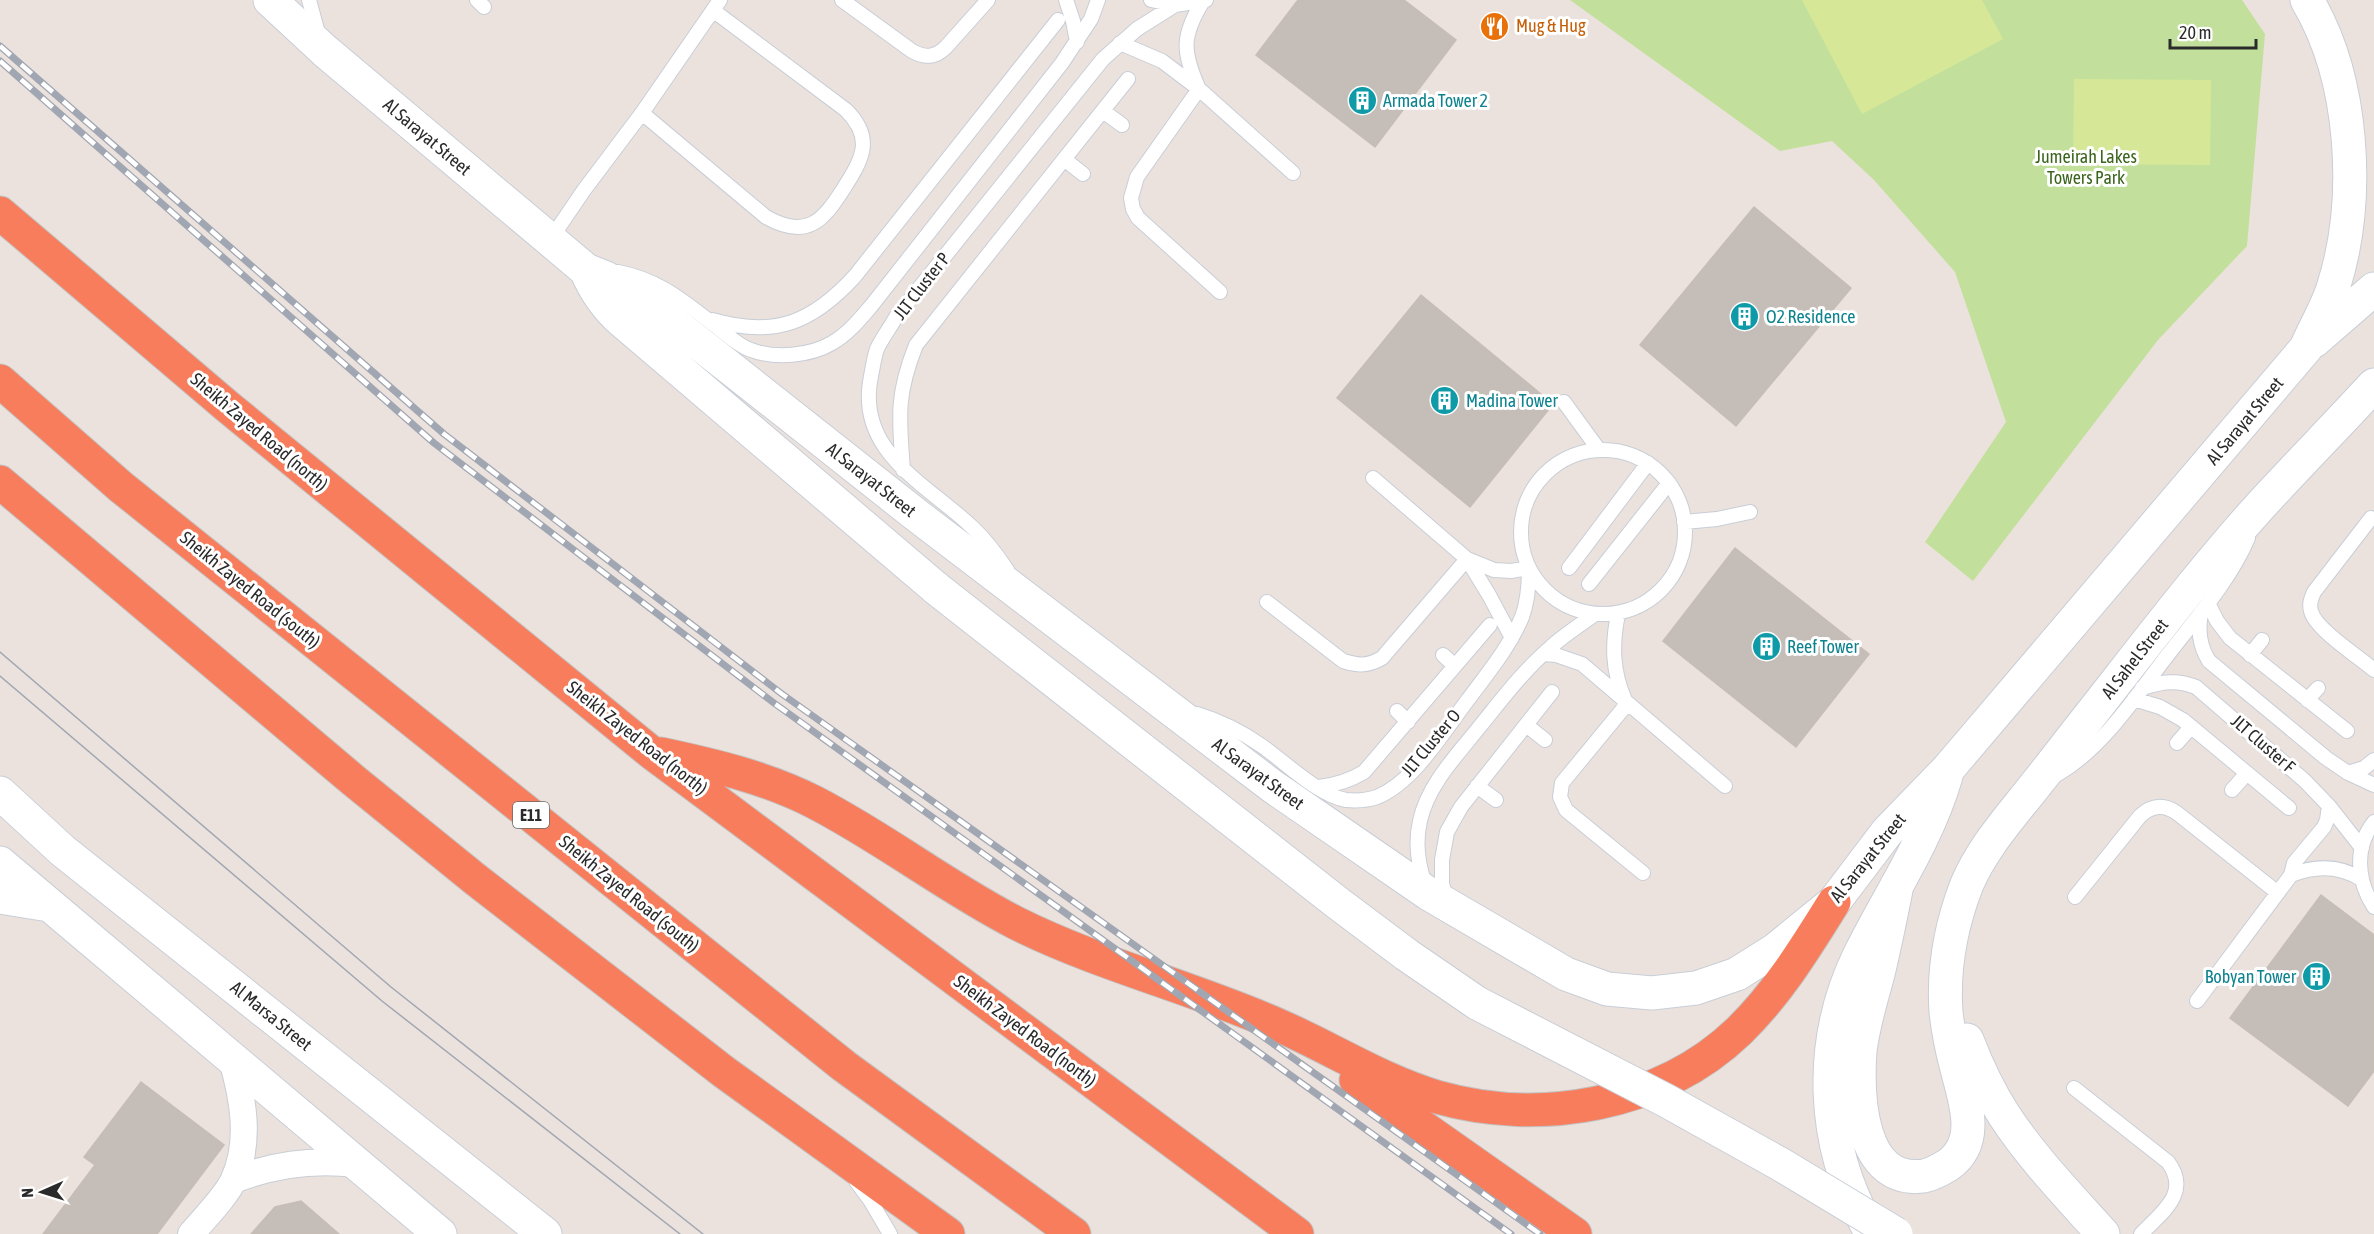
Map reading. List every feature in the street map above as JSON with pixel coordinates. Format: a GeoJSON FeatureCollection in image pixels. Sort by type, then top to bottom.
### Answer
{"type":"FeatureCollection","features":[{"type":"Feature","properties":{"kind":"highway","name":"Sheikh Zayed Road (north)"},"geometry":{"type":"LineString","coordinates":[[0,213],[265,437],[652,753],[1297,1234]]}},
{"type":"Feature","properties":{"kind":"highway","name":"Sheikh Zayed Road (south)"},"geometry":{"type":"LineString","coordinates":[[0,381],[121,487],[844,1066],[1074,1234]]}},
{"type":"Feature","properties":{"kind":"highway"},"geometry":{"type":"LineString","coordinates":[[0,482],[335,765],[484,886],[706,1058],[948,1234]]}},
{"type":"Feature","properties":{"kind":"highway"},"geometry":{"type":"LineString","coordinates":[[652,753],[706,764],[760,779],[811,800],[860,827],[976,902],[1019,924],[1107,962],[1217,1000],[1279,1026],[1400,1083],[1434,1096],[1467,1104],[1534,1110],[1568,1109],[1632,1093],[1700,1062],[1720,1047],[1772,995],[1834,902]]}},
{"type":"Feature","properties":{"kind":"highway"},"geometry":{"type":"LineString","coordinates":[[1279,1026],[1575,1234]]}},
{"type":"Feature","properties":{"kind":"main road","name":"Al Sarayat Street"},"geometry":{"type":"LineString","coordinates":[[270,0],[298,9],[325,51],[586,270],[643,299],[915,514],[1272,786],[1438,899],[1566,974],[1607,988],[1652,993],[1695,988],[1737,974],[1775,950],[1834,902],[1887,832],[1948,769],[2306,348],[2334,286],[2348,218],[2350,149],[2339,78],[2314,12],[2307,0]]}},
{"type":"Feature","properties":{"kind":"main road","name":"Al Sarayat Street"},"geometry":{"type":"LineString","coordinates":[[586,270],[594,289],[606,307],[937,589],[1338,904],[1407,955],[1477,1003],[1678,1107],[1780,1164],[1896,1234]]}},
{"type":"Feature","properties":{"kind":"main road"},"geometry":{"type":"LineString","coordinates":[[2306,348],[2374,289]]}},
{"type":"Feature","properties":{"kind":"main road","name":"Al Sahel Street"},"geometry":{"type":"LineString","coordinates":[[1946,963],[1952,929],[1968,883],[1991,840],[2163,623],[2261,505],[2374,386]]}},
{"type":"Feature","properties":{"kind":"main road","name":"Al Sarayat Street"},"geometry":{"type":"LineString","coordinates":[[1873,1234],[1855,1203],[1838,1155],[1829,1105],[1830,1055],[1843,996],[1858,958],[1932,815],[1948,769]]}},
{"type":"Feature","properties":{"kind":"main road","name":"Al Marsa Street"},"geometry":{"type":"LineString","coordinates":[[0,793],[63,851],[545,1234]]}},
{"type":"Feature","properties":{"kind":"main road"},"geometry":{"type":"LineString","coordinates":[[0,810],[63,851]]}},
{"type":"Feature","properties":{"kind":"main road"},"geometry":{"type":"LineString","coordinates":[[0,863],[440,1234]]}},
{"type":"Feature","properties":{"kind":"main road"},"geometry":{"type":"LineString","coordinates":[[1897,885],[1882,957],[1863,1030],[1860,1052],[1861,1099],[1868,1145],[1878,1159],[1891,1170],[1906,1175],[1923,1176],[1939,1171],[1953,1161],[1962,1148],[1968,1132],[1965,1093],[1950,1043],[1946,1011],[1946,963]]}},
{"type":"Feature","properties":{"kind":"main road"},"geometry":{"type":"LineString","coordinates":[[0,897],[49,905]]}},
{"type":"Feature","properties":{"kind":"main road"},"geometry":{"type":"LineString","coordinates":[[1946,963],[1958,1016],[1978,1067],[2004,1115],[2036,1157],[2103,1234]]}},
{"type":"Feature","properties":{"kind":"street"},"geometry":{"type":"LineString","coordinates":[[191,1234],[234,1180],[244,1140],[244,1111],[232,1060]]}},
{"type":"Feature","properties":{"kind":"street"},"geometry":{"type":"LineString","coordinates":[[234,1180],[257,1171],[306,1161],[356,1164]]}},
{"type":"Feature","properties":{"kind":"lane"},"geometry":{"type":"LineString","coordinates":[[842,0],[912,51],[920,56],[930,57],[939,54],[988,0]]}},
{"type":"Feature","properties":{"kind":"lane"},"geometry":{"type":"LineString","coordinates":[[1066,0],[1074,21],[1077,42]]}},
{"type":"Feature","properties":{"kind":"lane","name":"JLT Cluster P"},"geometry":{"type":"LineString","coordinates":[[586,270],[612,270],[636,275],[652,282],[681,299],[751,350],[779,355],[807,352],[831,344],[854,326],[872,305],[1077,42],[1091,19],[1098,0]]}},
{"type":"Feature","properties":{"kind":"lane","name":"JLT Cluster P"},"geometry":{"type":"LineString","coordinates":[[1151,0],[1175,5],[1205,1]]}},
{"type":"Feature","properties":{"kind":"lane"},"geometry":{"type":"LineString","coordinates":[[1199,89],[1189,67],[1186,44],[1191,21],[1205,1]]}},
{"type":"Feature","properties":{"kind":"lane","name":"JLT Cluster P"},"geometry":{"type":"LineString","coordinates":[[1019,593],[990,547],[972,527],[896,464],[884,447],[875,428],[870,408],[869,387],[877,350],[896,317],[1089,77],[1120,43],[1175,5]]}},
{"type":"Feature","properties":{"kind":"lane"},"geometry":{"type":"LineString","coordinates":[[550,240],[584,189],[717,6],[846,110],[857,121],[863,136],[863,151],[858,166],[827,214],[814,224],[798,228],[781,225],[766,217],[642,112]]}},
{"type":"Feature","properties":{"kind":"lane"},"geometry":{"type":"LineString","coordinates":[[705,318],[739,328],[774,327],[807,316],[833,300],[855,276],[995,89],[1027,50],[1058,20]]}},
{"type":"Feature","properties":{"kind":"lane"},"geometry":{"type":"LineString","coordinates":[[1120,43],[1162,61],[1199,89],[1293,173]]}},
{"type":"Feature","properties":{"kind":"lane"},"geometry":{"type":"LineString","coordinates":[[903,470],[899,417],[900,393],[916,345],[1128,79]]}},
{"type":"Feature","properties":{"kind":"lane"},"geometry":{"type":"LineString","coordinates":[[1199,89],[1137,177],[1131,198],[1138,218],[1220,292]]}},
{"type":"Feature","properties":{"kind":"lane"},"geometry":{"type":"LineString","coordinates":[[1103,111],[1122,125]]}},
{"type":"Feature","properties":{"kind":"lane"},"geometry":{"type":"LineString","coordinates":[[1064,159],[1083,174]]}},
{"type":"Feature","properties":{"kind":"lane"},"geometry":{"type":"LineString","coordinates":[[1564,402],[1599,450]]}},
{"type":"Feature","properties":{"kind":"lane","name":"JLT Cluster O"},"geometry":{"type":"LineString","coordinates":[[1166,705],[1199,714],[1232,727],[1331,795],[1345,800],[1360,801],[1377,797],[1410,772],[1428,752],[1512,638],[1523,616],[1528,592],[1529,568],[1522,542],[1523,515],[1533,490],[1550,470],[1573,456],[1599,450],[1624,453],[1648,463],[1669,483],[1681,508],[1684,542],[1679,562],[1669,581],[1656,596],[1638,608],[1618,614],[1595,615],[1568,607],[1545,591],[1529,568]]}},
{"type":"Feature","properties":{"kind":"lane"},"geometry":{"type":"LineString","coordinates":[[1569,568],[1648,463]]}},
{"type":"Feature","properties":{"kind":"lane"},"geometry":{"type":"LineString","coordinates":[[1373,478],[1467,559],[1512,638]]}},
{"type":"Feature","properties":{"kind":"lane"},"geometry":{"type":"LineString","coordinates":[[1589,584],[1669,483]]}},
{"type":"Feature","properties":{"kind":"lane"},"geometry":{"type":"LineString","coordinates":[[2033,788],[2066,770],[2081,758],[2138,694],[2205,608],[2237,561],[2261,505]]}},
{"type":"Feature","properties":{"kind":"lane"},"geometry":{"type":"LineString","coordinates":[[1684,522],[1717,519],[1750,512]]}},
{"type":"Feature","properties":{"kind":"lane"},"geometry":{"type":"LineString","coordinates":[[2371,518],[2314,592],[2311,610],[2320,626],[2374,669]]}},
{"type":"Feature","properties":{"kind":"lane"},"geometry":{"type":"LineString","coordinates":[[1467,559],[1494,570],[1511,571],[1529,568]]}},
{"type":"Feature","properties":{"kind":"lane"},"geometry":{"type":"LineString","coordinates":[[1267,602],[1343,661],[1357,665],[1371,664],[1382,658],[1467,559]]}},
{"type":"Feature","properties":{"kind":"lane"},"geometry":{"type":"LineString","coordinates":[[2205,608],[2223,630],[2250,655],[2347,731]]}},
{"type":"Feature","properties":{"kind":"lane","name":"JLT Cluster F"},"geometry":{"type":"LineString","coordinates":[[2205,608],[2200,639],[2202,650],[2209,661],[2325,758],[2348,773],[2374,785]]}},
{"type":"Feature","properties":{"kind":"lane"},"geometry":{"type":"LineString","coordinates":[[1618,614],[1613,654],[1616,673],[1628,704]]}},
{"type":"Feature","properties":{"kind":"lane","name":"JLT Cluster O"},"geometry":{"type":"LineString","coordinates":[[1438,899],[1421,871],[1417,847],[1420,821],[1429,795],[1443,773],[1512,686],[1543,654],[1595,615]]}},
{"type":"Feature","properties":{"kind":"lane"},"geometry":{"type":"LineString","coordinates":[[1319,787],[1350,780],[1364,772],[1490,625]]}},
{"type":"Feature","properties":{"kind":"lane"},"geometry":{"type":"LineString","coordinates":[[2250,655],[2262,640]]}},
{"type":"Feature","properties":{"kind":"lane"},"geometry":{"type":"LineString","coordinates":[[1543,654],[1556,655],[1582,664],[1725,786]]}},
{"type":"Feature","properties":{"kind":"lane"},"geometry":{"type":"LineString","coordinates":[[1443,655],[1455,666]]}},
{"type":"Feature","properties":{"kind":"lane","name":"JLT Cluster F"},"geometry":{"type":"LineString","coordinates":[[2138,694],[2170,681],[2196,687],[2305,781],[2329,806],[2362,848]]}},
{"type":"Feature","properties":{"kind":"lane"},"geometry":{"type":"LineString","coordinates":[[2307,700],[2318,688]]}},
{"type":"Feature","properties":{"kind":"lane"},"geometry":{"type":"LineString","coordinates":[[1438,899],[1442,883],[1442,860],[1447,832],[1461,807],[1552,692]]}},
{"type":"Feature","properties":{"kind":"lane"},"geometry":{"type":"LineString","coordinates":[[2138,694],[2191,727],[2289,808]]}},
{"type":"Feature","properties":{"kind":"lane"},"geometry":{"type":"LineString","coordinates":[[1628,704],[1562,783],[1560,797],[1566,810],[1643,873]]}},
{"type":"Feature","properties":{"kind":"lane"},"geometry":{"type":"LineString","coordinates":[[1397,711],[1408,722]]}},
{"type":"Feature","properties":{"kind":"lane"},"geometry":{"type":"LineString","coordinates":[[1526,725],[1545,740]]}},
{"type":"Feature","properties":{"kind":"lane"},"geometry":{"type":"LineString","coordinates":[[2177,744],[2191,727]]}},
{"type":"Feature","properties":{"kind":"lane"},"geometry":{"type":"LineString","coordinates":[[2348,773],[2364,768],[2374,760]]}},
{"type":"Feature","properties":{"kind":"lane"},"geometry":{"type":"LineString","coordinates":[[2232,790],[2247,773]]}},
{"type":"Feature","properties":{"kind":"lane"},"geometry":{"type":"LineString","coordinates":[[1477,786],[1496,800]]}},
{"type":"Feature","properties":{"kind":"lane"},"geometry":{"type":"LineString","coordinates":[[2197,1001],[2291,875],[2294,863],[2324,827],[2329,806]]}},
{"type":"Feature","properties":{"kind":"lane"},"geometry":{"type":"LineString","coordinates":[[2075,897],[2140,816],[2153,807],[2162,807],[2177,813],[2278,893]]}},
{"type":"Feature","properties":{"kind":"lane"},"geometry":{"type":"LineString","coordinates":[[2374,822],[2368,829],[2362,848],[2361,879],[2365,893],[2374,907]]}},
{"type":"Feature","properties":{"kind":"lane"},"geometry":{"type":"LineString","coordinates":[[2291,875],[2326,868],[2351,873],[2361,879]]}},
{"type":"Feature","properties":{"kind":"lane"},"geometry":{"type":"LineString","coordinates":[[2074,1088],[2168,1162],[2175,1172],[2178,1183],[2176,1195],[2141,1234]]}},
{"type":"Feature","properties":{"kind":"lane"},"geometry":{"type":"LineString","coordinates":[[829,1146],[870,1200],[890,1234]]}},
{"type":"Feature","properties":{"kind":"green space","name":"Jumeirah Lakes Towers Park"},"geometry":{"type":"Polygon","coordinates":[[[1570,0],[2242,0],[2265,34],[2247,246],[2158,340],[1973,581],[1925,542],[2006,422],[1955,272],[1874,180],[1832,141],[1780,151],[1570,0]]]}},
{"type":"Feature","properties":{"kind":"green space"},"geometry":{"type":"Polygon","coordinates":[[[1802,0],[1982,0],[2003,39],[1862,114],[1802,0]]]}},
{"type":"Feature","properties":{"kind":"green space"},"geometry":{"type":"Polygon","coordinates":[[[2074,79],[2211,80],[2210,165],[2073,164],[2074,79]]]}},
{"type":"Feature","properties":{"kind":"building","name":"Armada Tower 2"},"geometry":{"type":"Polygon","coordinates":[[[1298,0],[1404,0],[1456,40],[1375,147],[1256,55],[1298,0]]]}},
{"type":"Feature","properties":{"kind":"building","name":"O2 Residence"},"geometry":{"type":"Polygon","coordinates":[[[1754,207],[1851,288],[1736,426],[1640,345],[1754,207]]]}},
{"type":"Feature","properties":{"kind":"building","name":"Madina Tower"},"geometry":{"type":"Polygon","coordinates":[[[1421,295],[1553,404],[1470,507],[1337,398],[1421,295]]]}},
{"type":"Feature","properties":{"kind":"building","name":"Reef Tower"},"geometry":{"type":"Polygon","coordinates":[[[1735,548],[1869,654],[1796,747],[1663,641],[1735,548]]]}},
{"type":"Feature","properties":{"kind":"building","name":"Bobyan Tower"},"geometry":{"type":"Polygon","coordinates":[[[2321,895],[2374,935],[2374,1071],[2348,1106],[2230,1018],[2321,895]]]}},
{"type":"Feature","properties":{"kind":"building"},"geometry":{"type":"Polygon","coordinates":[[[141,1082],[224,1145],[157,1234],[43,1234],[95,1165],[84,1157],[141,1082]]]}},
{"type":"Feature","properties":{"kind":"building"},"geometry":{"type":"Polygon","coordinates":[[[301,1201],[339,1234],[251,1234],[275,1207],[301,1201]]]}},
{"type":"Feature","properties":{"kind":"tram line"},"geometry":{"type":"LineString","coordinates":[[0,652],[391,987],[703,1234]]}},
{"type":"Feature","properties":{"kind":"tram line"},"geometry":{"type":"LineString","coordinates":[[0,676],[382,1001],[680,1234]]}},
{"type":"Feature","properties":{"kind":"railway"},"geometry":{"type":"LineString","coordinates":[[0,46],[444,434],[782,694],[1540,1234]]}},
{"type":"Feature","properties":{"kind":"railway"},"geometry":{"type":"LineString","coordinates":[[0,61],[434,443],[774,703],[1511,1234]]}},
{"type":"Feature","properties":{"kind":"place","name":"Mug & Hug"},"geometry":{"type":"Point","coordinates":[1495,26]}},
{"type":"Feature","properties":{"kind":"place","name":"Armada Tower 2"},"geometry":{"type":"Point","coordinates":[1362,101]}},
{"type":"Feature","properties":{"kind":"place","name":"O2 Residence"},"geometry":{"type":"Point","coordinates":[1745,317]}},
{"type":"Feature","properties":{"kind":"place","name":"Madina Tower"},"geometry":{"type":"Point","coordinates":[1445,401]}},
{"type":"Feature","properties":{"kind":"place","name":"Reef Tower"},"geometry":{"type":"Point","coordinates":[1766,647]}},
{"type":"Feature","properties":{"kind":"place","name":"Bobyan Tower"},"geometry":{"type":"Point","coordinates":[2317,977]}}]}
